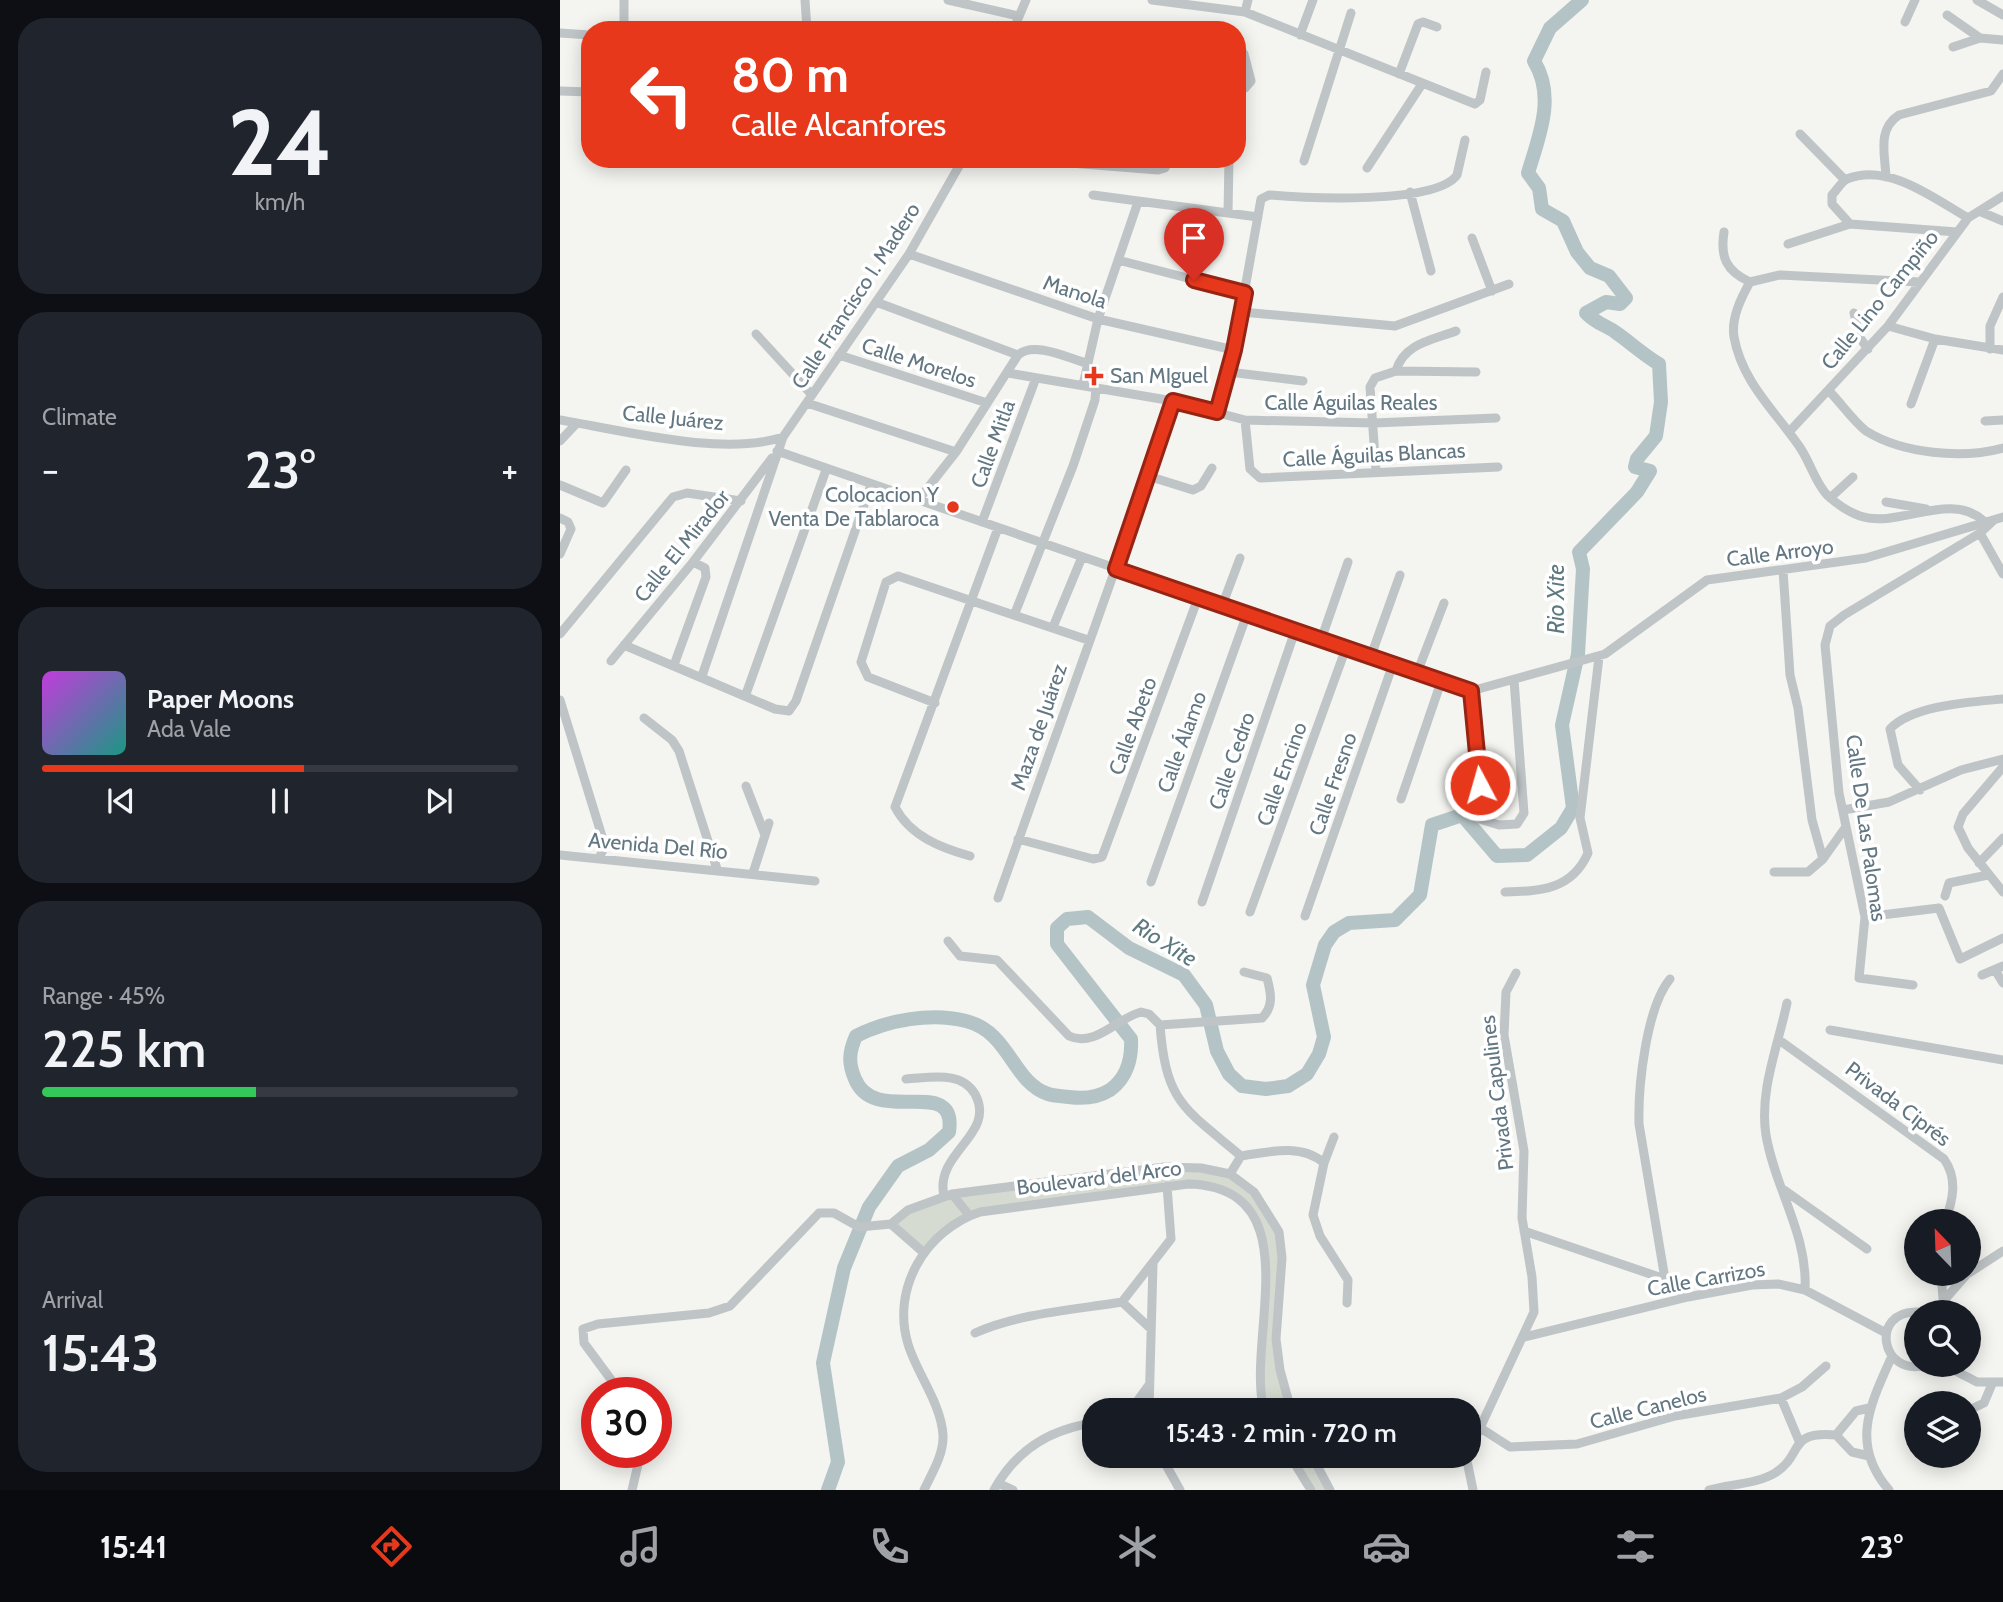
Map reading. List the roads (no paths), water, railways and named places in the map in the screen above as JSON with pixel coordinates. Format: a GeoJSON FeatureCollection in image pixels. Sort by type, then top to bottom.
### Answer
{"type":"FeatureCollection","features":[{"type":"Feature","properties":{"kind":"street"},"geometry":{"type":"LineString","coordinates":[[624,0],[624,21]]}},
{"type":"Feature","properties":{"kind":"street"},"geometry":{"type":"LineString","coordinates":[[805,0],[806,21]]}},
{"type":"Feature","properties":{"kind":"street"},"geometry":{"type":"LineString","coordinates":[[948,0],[976,4],[1020,16]]}},
{"type":"Feature","properties":{"kind":"street"},"geometry":{"type":"LineString","coordinates":[[1018,21],[1026,0]]}},
{"type":"Feature","properties":{"kind":"street"},"geometry":{"type":"LineString","coordinates":[[1152,0],[1245,12],[1471,103],[1478,103],[1486,72]]}},
{"type":"Feature","properties":{"kind":"street"},"geometry":{"type":"LineString","coordinates":[[1245,12],[1248,0]]}},
{"type":"Feature","properties":{"kind":"street"},"geometry":{"type":"LineString","coordinates":[[1300,35],[1313,0]]}},
{"type":"Feature","properties":{"kind":"street"},"geometry":{"type":"LineString","coordinates":[[1905,22],[1915,0]]}},
{"type":"Feature","properties":{"kind":"street"},"geometry":{"type":"LineString","coordinates":[[1981,1],[2003,15]]}},
{"type":"Feature","properties":{"kind":"street"},"geometry":{"type":"LineString","coordinates":[[1304,161],[1351,13]]}},
{"type":"Feature","properties":{"kind":"street"},"geometry":{"type":"LineString","coordinates":[[1947,15],[1980,38]]}},
{"type":"Feature","properties":{"kind":"street"},"geometry":{"type":"LineString","coordinates":[[1399,74],[1418,24],[1423,22],[1437,27]]}},
{"type":"Feature","properties":{"kind":"street"},"geometry":{"type":"LineString","coordinates":[[560,33],[581,34]]}},
{"type":"Feature","properties":{"kind":"street"},"geometry":{"type":"LineString","coordinates":[[1953,47],[1980,38],[2003,40]]}},
{"type":"Feature","properties":{"kind":"street"},"geometry":{"type":"LineString","coordinates":[[1246,66],[1249,85],[1246,86]]}},
{"type":"Feature","properties":{"kind":"street"},"geometry":{"type":"LineString","coordinates":[[1886,177],[1884,130],[1891,120],[1899,115],[1991,91],[2003,74]]}},
{"type":"Feature","properties":{"kind":"street"},"geometry":{"type":"LineString","coordinates":[[1367,168],[1422,84]]}},
{"type":"Feature","properties":{"kind":"street"},"geometry":{"type":"LineString","coordinates":[[560,91],[581,92]]}},
{"type":"Feature","properties":{"kind":"street"},"geometry":{"type":"LineString","coordinates":[[1800,134],[1845,180]]}},
{"type":"Feature","properties":{"kind":"street"},"geometry":{"type":"LineString","coordinates":[[1217,412],[1242,313],[1261,199],[1269,195],[1335,199],[1410,192],[1454,179],[1465,140]]}},
{"type":"Feature","properties":{"kind":"street","name":"Calle Francisco I. Madero"},"geometry":{"type":"LineString","coordinates":[[702,676],[783,437],[909,254],[958,168]]}},
{"type":"Feature","properties":{"kind":"street"},"geometry":{"type":"LineString","coordinates":[[1228,213],[1229,168]]}},
{"type":"Feature","properties":{"kind":"street"},"geometry":{"type":"LineString","coordinates":[[1850,224],[1831,200],[1845,180],[1864,176],[1886,177],[1907,184],[1968,218]]}},
{"type":"Feature","properties":{"kind":"street"},"geometry":{"type":"LineString","coordinates":[[1410,192],[1431,271]]}},
{"type":"Feature","properties":{"kind":"street"},"geometry":{"type":"LineString","coordinates":[[1093,195],[1258,217]]}},
{"type":"Feature","properties":{"kind":"street","name":"Calle Lino Campiño"},"geometry":{"type":"LineString","coordinates":[[1789,432],[1888,326],[1968,218],[2003,196]]}},
{"type":"Feature","properties":{"kind":"street"},"geometry":{"type":"LineString","coordinates":[[1083,385],[1098,318],[1138,202]]}},
{"type":"Feature","properties":{"kind":"street"},"geometry":{"type":"LineString","coordinates":[[1979,211],[2003,221]]}},
{"type":"Feature","properties":{"kind":"street"},"geometry":{"type":"LineString","coordinates":[[1788,244],[1850,224],[1957,232]]}},
{"type":"Feature","properties":{"kind":"street"},"geometry":{"type":"LineString","coordinates":[[1724,232],[1721,250],[1726,264],[1734,274],[1750,282],[1780,275],[1919,282]]}},
{"type":"Feature","properties":{"kind":"street"},"geometry":{"type":"LineString","coordinates":[[1472,238],[1492,290]]}},
{"type":"Feature","properties":{"kind":"street","name":"Manola"},"geometry":{"type":"LineString","coordinates":[[909,254],[1098,318],[1234,350]]}},
{"type":"Feature","properties":{"kind":"street"},"geometry":{"type":"LineString","coordinates":[[1118,260],[1245,293]]}},
{"type":"Feature","properties":{"kind":"street"},"geometry":{"type":"LineString","coordinates":[[1750,282],[1735,315],[1734,338],[1759,397],[1789,432],[1830,498],[1853,513],[1869,517],[1902,517],[1931,510]]}},
{"type":"Feature","properties":{"kind":"street"},"geometry":{"type":"LineString","coordinates":[[1242,313],[1395,326],[1509,284]]}},
{"type":"Feature","properties":{"kind":"street"},"geometry":{"type":"LineString","coordinates":[[1990,349],[1990,326],[2003,297]]}},
{"type":"Feature","properties":{"kind":"street"},"geometry":{"type":"LineString","coordinates":[[876,302],[1018,355]]}},
{"type":"Feature","properties":{"kind":"street"},"geometry":{"type":"LineString","coordinates":[[1854,313],[1860,338],[1868,349]]}},
{"type":"Feature","properties":{"kind":"street"},"geometry":{"type":"LineString","coordinates":[[1888,326],[1935,339],[2003,350]]}},
{"type":"Feature","properties":{"kind":"street"},"geometry":{"type":"LineString","coordinates":[[1396,371],[1399,359],[1409,349],[1456,331]]}},
{"type":"Feature","properties":{"kind":"street"},"geometry":{"type":"LineString","coordinates":[[756,334],[809,399],[956,452]]}},
{"type":"Feature","properties":{"kind":"street"},"geometry":{"type":"LineString","coordinates":[[1911,404],[1935,339]]}},
{"type":"Feature","properties":{"kind":"street"},"geometry":{"type":"LineString","coordinates":[[919,499],[956,452],[1018,355],[1023,351],[1036,350],[1086,363]]}},
{"type":"Feature","properties":{"kind":"street","name":"Calle Morelos"},"geometry":{"type":"LineString","coordinates":[[839,355],[987,403]]}},
{"type":"Feature","properties":{"kind":"street","name":"Calle Águilas Reales"},"geometry":{"type":"LineString","coordinates":[[1374,424],[1371,383],[1384,374],[1396,371],[1476,372]]}},
{"type":"Feature","properties":{"kind":"street"},"geometry":{"type":"LineString","coordinates":[[1229,372],[1303,381]]}},
{"type":"Feature","properties":{"kind":"street","name":"Calle Águilas Reales"},"geometry":{"type":"LineString","coordinates":[[1008,373],[1173,401],[1245,420],[1374,424],[1496,418]]}},
{"type":"Feature","properties":{"kind":"street","name":"Calle Mitla"},"geometry":{"type":"LineString","coordinates":[[982,522],[1036,378]]}},
{"type":"Feature","properties":{"kind":"street"},"geometry":{"type":"LineString","coordinates":[[1015,613],[1096,400],[1096,387]]}},
{"type":"Feature","properties":{"kind":"street"},"geometry":{"type":"LineString","coordinates":[[1829,391],[1866,430],[1914,449],[1985,453],[2003,448]]}},
{"type":"Feature","properties":{"kind":"street","name":"Maza de Juárez"},"geometry":{"type":"LineString","coordinates":[[998,898],[1173,401]]}},
{"type":"Feature","properties":{"kind":"street","name":"Calle Juárez"},"geometry":{"type":"LineString","coordinates":[[560,420],[669,439],[707,442],[765,442],[783,437]]}},
{"type":"Feature","properties":{"kind":"street","name":"Calle Águilas Blancas"},"geometry":{"type":"LineString","coordinates":[[1245,420],[1253,475],[1260,478],[1498,467]]}},
{"type":"Feature","properties":{"kind":"street"},"geometry":{"type":"LineString","coordinates":[[1985,421],[2003,420]]}},
{"type":"Feature","properties":{"kind":"street"},"geometry":{"type":"LineString","coordinates":[[560,441],[577,423]]}},
{"type":"Feature","properties":{"kind":"street"},"geometry":{"type":"LineString","coordinates":[[1374,424],[1376,471]]}},
{"type":"Feature","properties":{"kind":"street"},"geometry":{"type":"LineString","coordinates":[[778,451],[825,470],[919,499],[1471,691],[1480,785]]}},
{"type":"Feature","properties":{"kind":"street","name":"Calle El Mirador"},"geometry":{"type":"LineString","coordinates":[[611,661],[693,562],[778,451]]}},
{"type":"Feature","properties":{"kind":"street"},"geometry":{"type":"LineString","coordinates":[[1148,476],[1194,491],[1202,486],[1212,468]]}},
{"type":"Feature","properties":{"kind":"street"},"geometry":{"type":"LineString","coordinates":[[560,485],[603,503],[626,470]]}},
{"type":"Feature","properties":{"kind":"street"},"geometry":{"type":"LineString","coordinates":[[746,694],[825,470]]}},
{"type":"Feature","properties":{"kind":"street"},"geometry":{"type":"LineString","coordinates":[[1830,498],[1853,477]]}},
{"type":"Feature","properties":{"kind":"street"},"geometry":{"type":"LineString","coordinates":[[624,645],[746,694],[775,709],[789,711],[796,701],[871,485]]}},
{"type":"Feature","properties":{"kind":"street"},"geometry":{"type":"LineString","coordinates":[[560,634],[673,497],[687,493],[741,501]]}},
{"type":"Feature","properties":{"kind":"street"},"geometry":{"type":"LineString","coordinates":[[1886,502],[1931,510],[1969,512],[1988,521]]}},
{"type":"Feature","properties":{"kind":"street","name":"Calle Arroyo"},"geometry":{"type":"LineString","coordinates":[[1471,691],[1594,658],[1703,582],[1881,554],[2003,517]]}},
{"type":"Feature","properties":{"kind":"street"},"geometry":{"type":"LineString","coordinates":[[560,518],[570,525],[560,554]]}},
{"type":"Feature","properties":{"kind":"street","name":"Calle De Las Palomas"},"geometry":{"type":"LineString","coordinates":[[1913,985],[1859,978],[1865,916],[1845,828],[1825,645],[1830,625],[1980,533],[1988,521]]}},
{"type":"Feature","properties":{"kind":"street"},"geometry":{"type":"LineString","coordinates":[[970,856],[936,846],[906,822],[895,807],[936,703],[970,600],[998,528]]}},
{"type":"Feature","properties":{"kind":"street"},"geometry":{"type":"LineString","coordinates":[[1980,533],[2003,574]]}},
{"type":"Feature","properties":{"kind":"street"},"geometry":{"type":"LineString","coordinates":[[1054,627],[1082,557]]}},
{"type":"Feature","properties":{"kind":"street"},"geometry":{"type":"LineString","coordinates":[[1222,606],[1240,558]]}},
{"type":"Feature","properties":{"kind":"street"},"geometry":{"type":"LineString","coordinates":[[674,665],[707,573],[705,568],[693,562]]}},
{"type":"Feature","properties":{"kind":"street"},"geometry":{"type":"LineString","coordinates":[[1321,640],[1348,562]]}},
{"type":"Feature","properties":{"kind":"street"},"geometry":{"type":"LineString","coordinates":[[1783,570],[1790,675],[1798,708],[1812,820],[1823,859]]}},
{"type":"Feature","properties":{"kind":"street"},"geometry":{"type":"LineString","coordinates":[[1371,656],[1400,575]]}},
{"type":"Feature","properties":{"kind":"street"},"geometry":{"type":"LineString","coordinates":[[936,703],[868,677],[863,671],[861,662],[886,582],[898,576],[1015,613],[1088,640]]}},
{"type":"Feature","properties":{"kind":"street","name":"Calle Abeto"},"geometry":{"type":"LineString","coordinates":[[1018,839],[1093,859],[1102,857],[1198,598]]}},
{"type":"Feature","properties":{"kind":"street"},"geometry":{"type":"LineString","coordinates":[[1417,673],[1444,603]]}},
{"type":"Feature","properties":{"kind":"street","name":"Calle Álamo"},"geometry":{"type":"LineString","coordinates":[[1151,882],[1247,614]]}},
{"type":"Feature","properties":{"kind":"street","name":"Calle Cedro"},"geometry":{"type":"LineString","coordinates":[[1202,902],[1295,631]]}},
{"type":"Feature","properties":{"kind":"street","name":"Calle Encino"},"geometry":{"type":"LineString","coordinates":[[1250,912],[1346,648]]}},
{"type":"Feature","properties":{"kind":"street"},"geometry":{"type":"LineString","coordinates":[[1505,892],[1553,888],[1574,875],[1588,853],[1580,818],[1594,658]]}},
{"type":"Feature","properties":{"kind":"street","name":"Calle Fresno"},"geometry":{"type":"LineString","coordinates":[[1305,916],[1393,664]]}},
{"type":"Feature","properties":{"kind":"street"},"geometry":{"type":"LineString","coordinates":[[1472,817],[1499,825],[1513,825],[1520,822],[1524,813],[1514,680]]}},
{"type":"Feature","properties":{"kind":"street"},"geometry":{"type":"LineString","coordinates":[[1401,799],[1441,681]]}},
{"type":"Feature","properties":{"kind":"street"},"geometry":{"type":"LineString","coordinates":[[1920,790],[1898,765],[1890,729],[1900,721],[1942,706],[2003,699]]}},
{"type":"Feature","properties":{"kind":"street"},"geometry":{"type":"LineString","coordinates":[[560,700],[605,846],[599,858]]}},
{"type":"Feature","properties":{"kind":"street"},"geometry":{"type":"LineString","coordinates":[[644,718],[672,740],[679,751],[717,869]]}},
{"type":"Feature","properties":{"kind":"street"},"geometry":{"type":"LineString","coordinates":[[1843,810],[1889,802],[1961,771],[2003,759]]}},
{"type":"Feature","properties":{"kind":"street"},"geometry":{"type":"LineString","coordinates":[[2003,767],[1958,824],[1960,833],[1979,863],[2003,892]]}},
{"type":"Feature","properties":{"kind":"street"},"geometry":{"type":"LineString","coordinates":[[746,786],[765,835]]}},
{"type":"Feature","properties":{"kind":"street"},"geometry":{"type":"LineString","coordinates":[[753,873],[769,823]]}},
{"type":"Feature","properties":{"kind":"street"},"geometry":{"type":"LineString","coordinates":[[1774,872],[1808,872],[1823,859],[1845,828]]}},
{"type":"Feature","properties":{"kind":"street"},"geometry":{"type":"LineString","coordinates":[[1979,863],[2003,838]]}},
{"type":"Feature","properties":{"kind":"street","name":"Avenida Del Río"},"geometry":{"type":"LineString","coordinates":[[560,855],[816,881]]}},
{"type":"Feature","properties":{"kind":"street"},"geometry":{"type":"LineString","coordinates":[[1945,896],[1949,883],[1988,875]]}},
{"type":"Feature","properties":{"kind":"street"},"geometry":{"type":"LineString","coordinates":[[1865,916],[1939,908],[1960,959],[2003,938]]}},
{"type":"Feature","properties":{"kind":"street"},"geometry":{"type":"LineString","coordinates":[[948,941],[960,956],[993,958],[1003,965],[1069,1036],[1084,1039],[1132,1015],[1144,1012],[1160,1025],[1251,1021],[1262,1017],[1269,1011],[1271,991],[1267,978],[1260,973],[1244,972]]}},
{"type":"Feature","properties":{"kind":"street"},"geometry":{"type":"LineString","coordinates":[[1982,975],[1999,968],[2003,984]]}},
{"type":"Feature","properties":{"kind":"street","name":"Privada Capulines"},"geometry":{"type":"LineString","coordinates":[[1482,1429],[1534,1312],[1534,1292],[1522,1218],[1524,1151],[1504,1035],[1506,992],[1517,973]]}},
{"type":"Feature","properties":{"kind":"street"},"geometry":{"type":"LineString","coordinates":[[1665,1279],[1638,1101],[1660,992],[1670,979]]}},
{"type":"Feature","properties":{"kind":"street"},"geometry":{"type":"LineString","coordinates":[[1787,1003],[1766,1091],[1764,1126],[1800,1238],[1806,1270],[1805,1290]]}},
{"type":"Feature","properties":{"kind":"street"},"geometry":{"type":"LineString","coordinates":[[1160,1025],[1164,1068],[1172,1090],[1190,1112],[1241,1156],[1301,1151],[1324,1163]]}},
{"type":"Feature","properties":{"kind":"street"},"geometry":{"type":"LineString","coordinates":[[1830,1030],[2003,1060]]}},
{"type":"Feature","properties":{"kind":"street","name":"Privada Ciprés"},"geometry":{"type":"LineString","coordinates":[[1779,1040],[1944,1159],[1953,1180],[1950,1209]]}},
{"type":"Feature","properties":{"kind":"street"},"geometry":{"type":"LineString","coordinates":[[906,1079],[958,1079],[973,1092],[978,1102],[978,1122],[943,1176],[948,1195],[969,1215]]}},
{"type":"Feature","properties":{"kind":"street"},"geometry":{"type":"LineString","coordinates":[[1334,1137],[1324,1163],[1313,1215],[1320,1236],[1348,1280],[1347,1303]]}},
{"type":"Feature","properties":{"kind":"street"},"geometry":{"type":"LineString","coordinates":[[1230,1174],[1241,1156]]}},
{"type":"Feature","properties":{"kind":"street","name":"Boulevard del Arco"},"geometry":{"type":"LineString","coordinates":[[891,1224],[908,1210],[948,1195],[1165,1167],[1201,1168],[1230,1174],[1254,1192],[1279,1232],[1282,1258],[1277,1347],[1288,1398]]}},
{"type":"Feature","properties":{"kind":"street","name":"Boulevard del Arco"},"geometry":{"type":"LineString","coordinates":[[923,1252],[932,1242],[969,1215],[1167,1186],[1202,1184],[1225,1191],[1245,1208],[1260,1232],[1266,1261],[1260,1383],[1263,1398]]}},
{"type":"Feature","properties":{"kind":"street"},"geometry":{"type":"LineString","coordinates":[[975,1333],[997,1324],[1038,1315],[1122,1302],[1153,1264],[1172,1234],[1167,1186]]}},
{"type":"Feature","properties":{"kind":"street"},"geometry":{"type":"LineString","coordinates":[[1784,1190],[1867,1249]]}},
{"type":"Feature","properties":{"kind":"street"},"geometry":{"type":"LineString","coordinates":[[609,1377],[584,1343],[583,1329],[598,1324],[719,1311],[740,1298],[815,1215],[829,1212],[859,1227],[877,1223],[891,1224],[923,1252],[908,1289],[904,1322],[908,1344],[943,1434],[940,1455],[924,1490]]}},
{"type":"Feature","properties":{"kind":"street"},"geometry":{"type":"LineString","coordinates":[[1524,1231],[1665,1279],[1688,1297]]}},
{"type":"Feature","properties":{"kind":"street"},"geometry":{"type":"LineString","coordinates":[[1981,1264],[2003,1251]]}},
{"type":"Feature","properties":{"kind":"street"},"geometry":{"type":"LineString","coordinates":[[1149,1398],[1153,1264]]}},
{"type":"Feature","properties":{"kind":"street","name":"Calle Carrizos"},"geometry":{"type":"LineString","coordinates":[[1525,1337],[1688,1297],[1752,1285],[1778,1284],[1805,1290],[1886,1333]]}},
{"type":"Feature","properties":{"kind":"street"},"geometry":{"type":"LineString","coordinates":[[1942,1286],[1943,1299]]}},
{"type":"Feature","properties":{"kind":"street"},"geometry":{"type":"LineString","coordinates":[[1943,1299],[1955,1286]]}},
{"type":"Feature","properties":{"kind":"street"},"geometry":{"type":"LineString","coordinates":[[1122,1302],[1151,1329]]}},
{"type":"Feature","properties":{"kind":"street"},"geometry":{"type":"LineString","coordinates":[[1904,1315],[1897,1317],[1886,1333],[1887,1348],[1892,1356],[1904,1364]]}},
{"type":"Feature","properties":{"kind":"street"},"geometry":{"type":"LineString","coordinates":[[1889,1490],[1869,1457],[1866,1431],[1869,1408],[1892,1356]]}},
{"type":"Feature","properties":{"kind":"street"},"geometry":{"type":"LineString","coordinates":[[1799,1441],[1781,1398],[1802,1387],[1826,1366]]}},
{"type":"Feature","properties":{"kind":"street"},"geometry":{"type":"LineString","coordinates":[[1967,1377],[1977,1382],[2003,1382]]}},
{"type":"Feature","properties":{"kind":"street"},"geometry":{"type":"LineString","coordinates":[[1139,1398],[1150,1383]]}},
{"type":"Feature","properties":{"kind":"street"},"geometry":{"type":"LineString","coordinates":[[1981,1404],[1992,1384]]}},
{"type":"Feature","properties":{"kind":"street","name":"Calle Canelos"},"geometry":{"type":"LineString","coordinates":[[1482,1429],[1510,1447],[1553,1447],[1603,1437],[1675,1416],[1781,1398]]}},
{"type":"Feature","properties":{"kind":"street"},"geometry":{"type":"LineString","coordinates":[[1836,1435],[1856,1411],[1869,1408]]}},
{"type":"Feature","properties":{"kind":"street"},"geometry":{"type":"LineString","coordinates":[[1013,1490],[996,1486],[1033,1444],[1058,1430],[1082,1425]]}},
{"type":"Feature","properties":{"kind":"street"},"geometry":{"type":"LineString","coordinates":[[1709,1490],[1775,1473],[1799,1441],[1820,1434],[1836,1435],[1852,1452],[1869,1457]]}},
{"type":"Feature","properties":{"kind":"street"},"geometry":{"type":"LineString","coordinates":[[632,1490],[637,1468]]}},
{"type":"Feature","properties":{"kind":"street"},"geometry":{"type":"LineString","coordinates":[[1164,1468],[1180,1490]]}},
{"type":"Feature","properties":{"kind":"street"},"geometry":{"type":"LineString","coordinates":[[1166,1468],[1170,1476]]}},
{"type":"Feature","properties":{"kind":"street"},"geometry":{"type":"LineString","coordinates":[[1297,1468],[1311,1490]]}},
{"type":"Feature","properties":{"kind":"street"},"geometry":{"type":"LineString","coordinates":[[1319,1468],[1331,1490]]}},
{"type":"Feature","properties":{"kind":"street","name":"Privada Capulines"},"geometry":{"type":"LineString","coordinates":[[1467,1468],[1473,1490]]}},
{"type":"Feature","properties":{"kind":"waterway","name":"Rio Xite"},"geometry":{"type":"LineString","coordinates":[[828,1490],[838,1462],[823,1363],[844,1268],[869,1207],[898,1166],[929,1150],[949,1132],[948,1115],[941,1106],[928,1102],[879,1100],[865,1093],[855,1079],[850,1063],[856,1036],[868,1030],[910,1019],[953,1018],[981,1027],[992,1035],[1026,1079],[1050,1095],[1074,1098],[1105,1093],[1116,1085],[1124,1074],[1131,1053],[1131,1039],[1057,944],[1057,928],[1067,919],[1088,917],[1129,948],[1184,975],[1206,1005],[1217,1051],[1229,1074],[1242,1086],[1266,1089],[1288,1086],[1307,1074],[1319,1054],[1324,1037],[1313,985],[1325,945],[1334,932],[1349,923],[1395,920],[1420,895],[1432,825],[1462,815],[1497,856],[1527,855],[1561,828],[1573,808],[1562,725],[1578,654],[1583,569],[1579,552],[1637,492],[1650,471],[1635,467],[1637,459],[1656,436],[1661,402],[1659,364],[1586,313],[1606,302],[1620,304],[1626,298],[1609,276],[1590,268],[1577,252],[1563,221],[1542,209],[1539,188],[1528,173],[1541,131],[1545,103],[1541,75],[1534,61],[1550,28],[1582,0]]}},
{"type":"Feature","properties":{"kind":"place","name":"San MIguel"},"geometry":{"type":"Point","coordinates":[1094,376]}},
{"type":"Feature","properties":{"kind":"place","name":"Colocacion Y Venta De Tablaroca"},"geometry":{"type":"Point","coordinates":[953,507]}}]}
